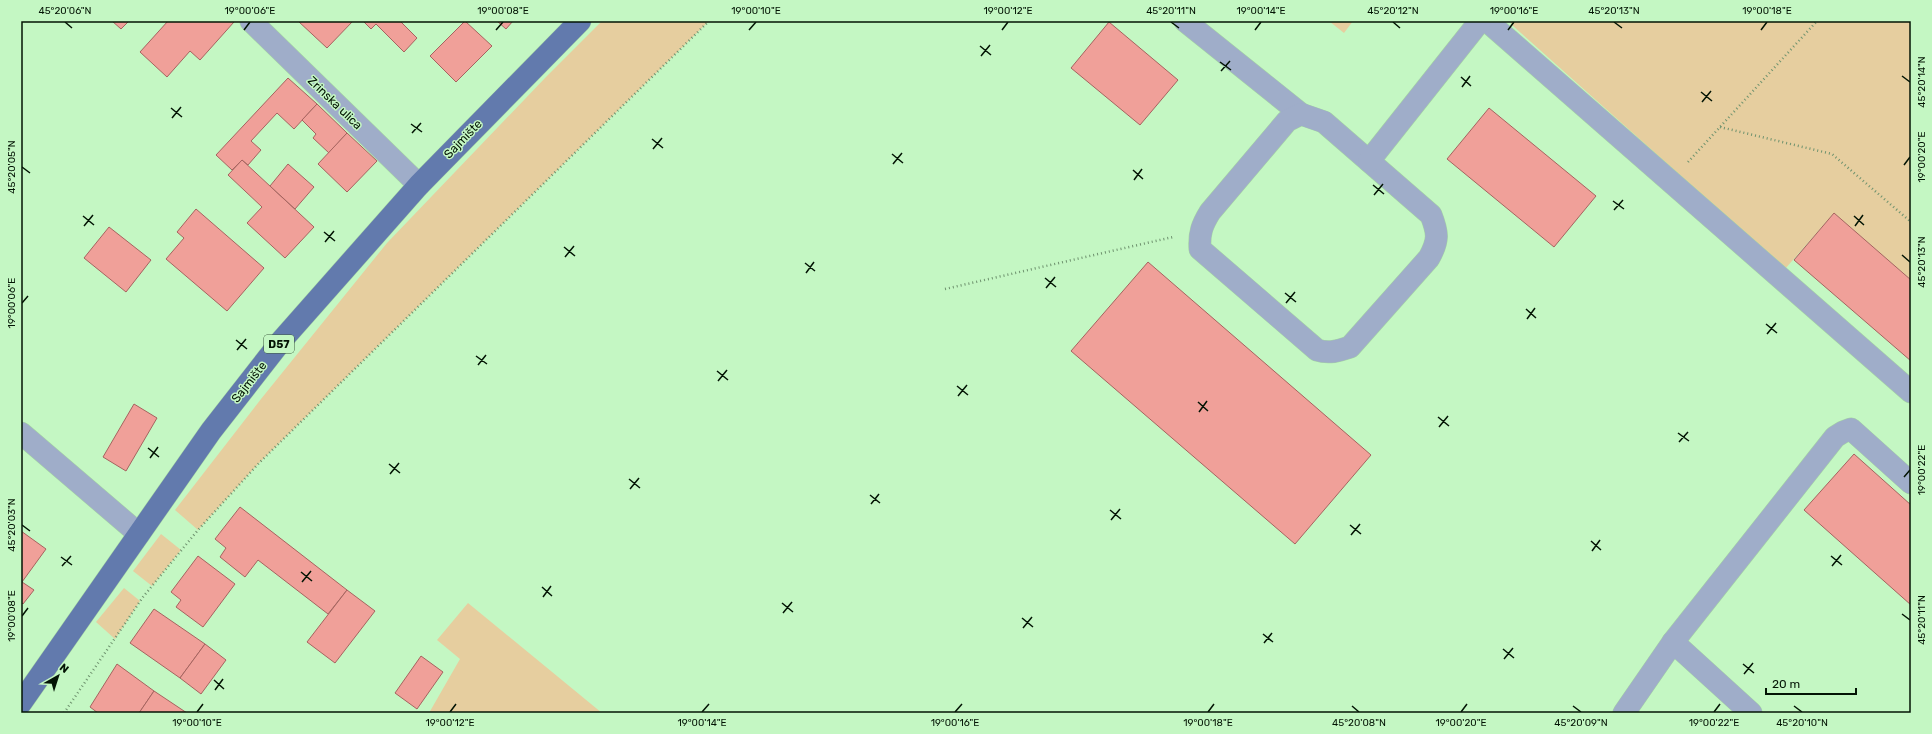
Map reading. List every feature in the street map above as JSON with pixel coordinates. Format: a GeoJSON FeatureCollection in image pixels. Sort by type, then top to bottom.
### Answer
{"type":"FeatureCollection","features":[{"type":"Feature","properties":{"kind":"main road","name":"Sajmište"},"geometry":{"type":"LineString","coordinates":[[21,703],[210,430],[282,340],[419,185],[580,21]]}},
{"type":"Feature","properties":{"kind":"street","name":"Zrinska ulica"},"geometry":{"type":"LineString","coordinates":[[251,21],[419,185]]}},
{"type":"Feature","properties":{"kind":"street"},"geometry":{"type":"LineString","coordinates":[[1185,21],[1301,114],[1324,122],[1431,215],[1437,231],[1435,247],[1429,258],[1350,347],[1334,352],[1317,350],[1200,249],[1200,231],[1210,212],[1287,120],[1301,114]]}},
{"type":"Feature","properties":{"kind":"street"},"geometry":{"type":"LineString","coordinates":[[1369,161],[1480,21]]}},
{"type":"Feature","properties":{"kind":"street"},"geometry":{"type":"LineString","coordinates":[[1487,21],[1911,392]]}},
{"type":"Feature","properties":{"kind":"street"},"geometry":{"type":"LineString","coordinates":[[1624,713],[1673,642],[1835,437],[1851,429],[1911,483]]}},
{"type":"Feature","properties":{"kind":"street"},"geometry":{"type":"LineString","coordinates":[[21,433],[139,534]]}},
{"type":"Feature","properties":{"kind":"street"},"geometry":{"type":"LineString","coordinates":[[1673,642],[1751,713]]}},
{"type":"Feature","properties":{"kind":"path"},"geometry":{"type":"LineString","coordinates":[[64,713],[143,597],[198,530],[259,463],[709,21]]}},
{"type":"Feature","properties":{"kind":"path"},"geometry":{"type":"LineString","coordinates":[[1671,182],[1816,21]]}},
{"type":"Feature","properties":{"kind":"path"},"geometry":{"type":"LineString","coordinates":[[1720,127],[1832,154],[1911,222]]}},
{"type":"Feature","properties":{"kind":"path"},"geometry":{"type":"LineString","coordinates":[[945,289],[1200,231]]}},
{"type":"Feature","properties":{"kind":"shaded area"},"geometry":{"type":"Polygon","coordinates":[[[602,21],[709,21],[259,463],[198,530],[175,510],[261,399],[387,243],[546,77],[602,21]]]}},
{"type":"Feature","properties":{"kind":"shaded area"},"geometry":{"type":"Polygon","coordinates":[[[1329,21],[1353,21],[1344,33],[1329,21]]]}},
{"type":"Feature","properties":{"kind":"shaded area"},"geometry":{"type":"Polygon","coordinates":[[[1510,21],[1911,21],[1911,280],[1834,213],[1785,269],[1512,25],[1510,21]]]}},
{"type":"Feature","properties":{"kind":"shaded area"},"geometry":{"type":"Polygon","coordinates":[[[161,534],[181,550],[152,586],[133,571],[161,534]]]}},
{"type":"Feature","properties":{"kind":"shaded area"},"geometry":{"type":"Polygon","coordinates":[[[124,588],[140,601],[115,639],[96,622],[124,588]]]}},
{"type":"Feature","properties":{"kind":"shaded area"},"geometry":{"type":"Polygon","coordinates":[[[468,603],[602,713],[429,713],[460,659],[437,640],[468,603]]]}},
{"type":"Feature","properties":{"kind":"building"},"geometry":{"type":"Polygon","coordinates":[[[112,21],[129,21],[121,29],[112,21]]]}},
{"type":"Feature","properties":{"kind":"building"},"geometry":{"type":"Polygon","coordinates":[[[168,21],[234,22],[200,60],[190,51],[167,77],[140,52],[168,21]]]}},
{"type":"Feature","properties":{"kind":"building"},"geometry":{"type":"Polygon","coordinates":[[[298,21],[353,21],[327,48],[298,21]]]}},
{"type":"Feature","properties":{"kind":"building"},"geometry":{"type":"Polygon","coordinates":[[[363,21],[400,21],[417,38],[404,52],[376,24],[371,29],[363,21]]]}},
{"type":"Feature","properties":{"kind":"building"},"geometry":{"type":"Polygon","coordinates":[[[465,21],[492,46],[456,82],[430,56],[465,21]]]}},
{"type":"Feature","properties":{"kind":"building"},"geometry":{"type":"Polygon","coordinates":[[[497,21],[513,21],[506,29],[497,21]]]}},
{"type":"Feature","properties":{"kind":"building"},"geometry":{"type":"Polygon","coordinates":[[[1109,22],[1178,80],[1140,125],[1071,68],[1109,22]]]}},
{"type":"Feature","properties":{"kind":"building"},"geometry":{"type":"Polygon","coordinates":[[[288,78],[317,104],[294,129],[277,113],[251,141],[261,150],[248,165],[242,160],[232,170],[216,155],[288,78]]]}},
{"type":"Feature","properties":{"kind":"building"},"geometry":{"type":"Polygon","coordinates":[[[317,104],[347,133],[329,153],[313,138],[316,134],[302,120],[317,104]]]}},
{"type":"Feature","properties":{"kind":"building"},"geometry":{"type":"Polygon","coordinates":[[[1489,108],[1596,196],[1554,247],[1447,159],[1489,108]]]}},
{"type":"Feature","properties":{"kind":"building"},"geometry":{"type":"Polygon","coordinates":[[[347,133],[377,161],[347,192],[318,164],[347,133]]]}},
{"type":"Feature","properties":{"kind":"building"},"geometry":{"type":"Polygon","coordinates":[[[242,160],[314,227],[285,258],[247,223],[262,207],[228,175],[242,160]]]}},
{"type":"Feature","properties":{"kind":"building"},"geometry":{"type":"Polygon","coordinates":[[[288,164],[314,187],[295,209],[270,186],[288,164]]]}},
{"type":"Feature","properties":{"kind":"building"},"geometry":{"type":"Polygon","coordinates":[[[196,209],[264,268],[227,311],[166,259],[184,238],[177,232],[196,209]]]}},
{"type":"Feature","properties":{"kind":"building"},"geometry":{"type":"Polygon","coordinates":[[[1834,213],[1911,280],[1911,361],[1794,260],[1834,213]]]}},
{"type":"Feature","properties":{"kind":"building"},"geometry":{"type":"Polygon","coordinates":[[[109,227],[151,260],[126,292],[84,258],[109,227]]]}},
{"type":"Feature","properties":{"kind":"building"},"geometry":{"type":"Polygon","coordinates":[[[1148,262],[1371,455],[1295,544],[1071,351],[1148,262]]]}},
{"type":"Feature","properties":{"kind":"building"},"geometry":{"type":"Polygon","coordinates":[[[134,404],[157,418],[126,471],[103,457],[134,404]]]}},
{"type":"Feature","properties":{"kind":"building"},"geometry":{"type":"Polygon","coordinates":[[[1854,454],[1911,505],[1911,605],[1804,510],[1854,454]]]}},
{"type":"Feature","properties":{"kind":"building"},"geometry":{"type":"Polygon","coordinates":[[[240,507],[347,590],[328,614],[258,560],[245,577],[220,557],[226,548],[215,539],[240,507]]]}},
{"type":"Feature","properties":{"kind":"building"},"geometry":{"type":"Polygon","coordinates":[[[21,531],[46,549],[22,582],[34,590],[23,604],[21,602],[21,531]]]}},
{"type":"Feature","properties":{"kind":"building"},"geometry":{"type":"Polygon","coordinates":[[[198,556],[235,584],[203,627],[176,607],[181,600],[171,592],[198,556]]]}},
{"type":"Feature","properties":{"kind":"building"},"geometry":{"type":"Polygon","coordinates":[[[347,590],[375,611],[335,663],[307,642],[347,590]]]}},
{"type":"Feature","properties":{"kind":"building"},"geometry":{"type":"Polygon","coordinates":[[[154,609],[205,644],[180,678],[130,643],[154,609]]]}},
{"type":"Feature","properties":{"kind":"building"},"geometry":{"type":"Polygon","coordinates":[[[205,644],[226,660],[201,694],[180,678],[205,644]]]}},
{"type":"Feature","properties":{"kind":"building"},"geometry":{"type":"Polygon","coordinates":[[[421,656],[443,672],[417,709],[395,693],[421,656]]]}},
{"type":"Feature","properties":{"kind":"building"},"geometry":{"type":"Polygon","coordinates":[[[117,664],[154,691],[139,713],[98,713],[90,707],[117,664]]]}},
{"type":"Feature","properties":{"kind":"building"},"geometry":{"type":"Polygon","coordinates":[[[154,691],[187,713],[139,713],[154,691]]]}}]}
